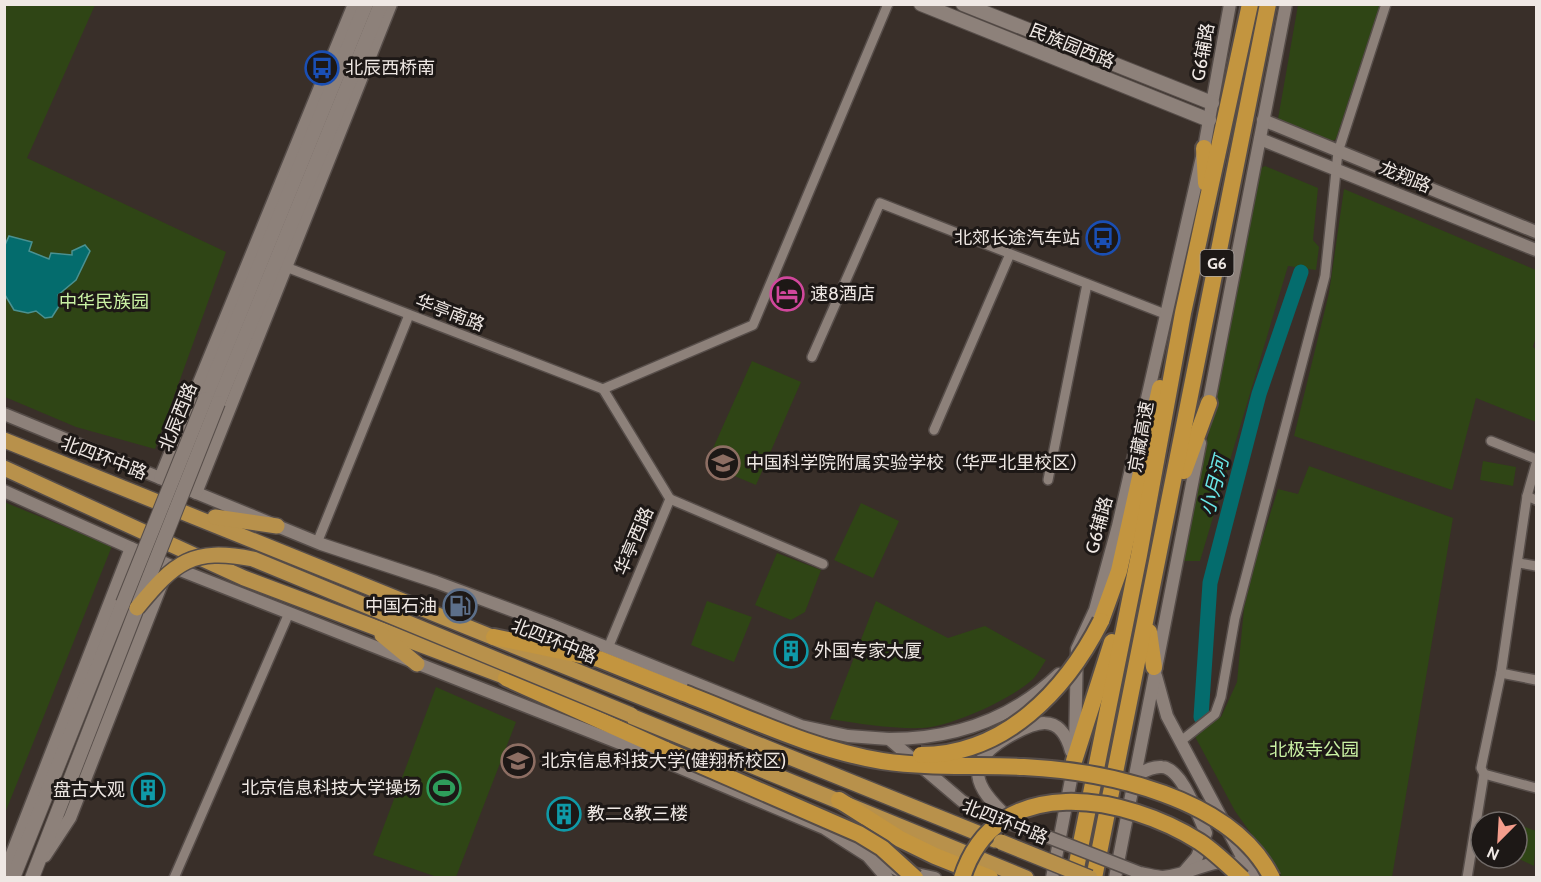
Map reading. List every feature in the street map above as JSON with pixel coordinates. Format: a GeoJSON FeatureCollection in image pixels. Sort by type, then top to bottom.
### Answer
{"type":"FeatureCollection","features":[{"type":"Feature","properties":{"kind":"highway","name":"京藏高速"},"geometry":{"type":"LineString","coordinates":[[1074,878],[1139,555],[1183,313],[1250,4]]}},
{"type":"Feature","properties":{"kind":"highway","name":"G6"},"geometry":{"type":"LineString","coordinates":[[1092,878],[1147,620],[1268,4]]}},
{"type":"Feature","properties":{"kind":"highway"},"geometry":{"type":"LineString","coordinates":[[1204,148],[1207,204]]}},
{"type":"Feature","properties":{"kind":"highway"},"geometry":{"type":"LineString","coordinates":[[801,738],[891,755],[929,755],[978,743],[1029,716],[1049,698],[1084,653],[1101,621],[1119,571],[1156,400],[1183,313]]}},
{"type":"Feature","properties":{"kind":"highway"},"geometry":{"type":"LineString","coordinates":[[1165,522],[1209,403]]}},
{"type":"Feature","properties":{"kind":"highway","name":"北四环中路"},"geometry":{"type":"LineString","coordinates":[[6,440],[1092,878]]}},
{"type":"Feature","properties":{"kind":"highway"},"geometry":{"type":"LineString","coordinates":[[4,468],[244,578],[506,678],[858,834],[882,848],[915,878]]}},
{"type":"Feature","properties":{"kind":"highway"},"geometry":{"type":"LineString","coordinates":[[188,512],[277,526]]}},
{"type":"Feature","properties":{"kind":"highway"},"geometry":{"type":"LineString","coordinates":[[130,606],[161,578],[185,561],[206,554],[228,554],[253,559],[839,800],[900,839],[935,856],[1026,878]]}},
{"type":"Feature","properties":{"kind":"highway"},"geometry":{"type":"LineString","coordinates":[[1074,761],[1139,555]]}},
{"type":"Feature","properties":{"kind":"highway"},"geometry":{"type":"LineString","coordinates":[[1147,620],[1154,667]]}},
{"type":"Feature","properties":{"kind":"highway"},"geometry":{"type":"LineString","coordinates":[[370,626],[417,664]]}},
{"type":"Feature","properties":{"kind":"highway"},"geometry":{"type":"LineString","coordinates":[[494,637],[599,659],[801,738],[884,761],[1035,768],[1078,773],[1137,786],[1200,809],[1217,819],[1252,848],[1272,878]]}},
{"type":"Feature","properties":{"kind":"highway"},"geometry":{"type":"LineString","coordinates":[[506,678],[631,715]]}},
{"type":"Feature","properties":{"kind":"highway"},"geometry":{"type":"LineString","coordinates":[[962,878],[979,843],[1006,819],[1033,807],[1073,800],[1125,808],[1165,823],[1200,842],[1244,872]]}},
{"type":"Feature","properties":{"kind":"main road","name":"北辰西路"},"geometry":{"type":"LineString","coordinates":[[13,878],[130,606],[212,401],[302,159],[366,4]]}},
{"type":"Feature","properties":{"kind":"main road","name":"北辰西路"},"geometry":{"type":"LineString","coordinates":[[212,401],[345,105],[381,4]]}},
{"type":"Feature","properties":{"kind":"main road","name":"民族园西路"},"geometry":{"type":"LineString","coordinates":[[921,4],[1209,120]]}},
{"type":"Feature","properties":{"kind":"main road","name":"民族园西路"},"geometry":{"type":"LineString","coordinates":[[963,4],[1212,103]]}},
{"type":"Feature","properties":{"kind":"main road"},"geometry":{"type":"LineString","coordinates":[[323,106],[324,78]]}},
{"type":"Feature","properties":{"kind":"main road"},"geometry":{"type":"LineString","coordinates":[[283,177],[302,159]]}},
{"type":"Feature","properties":{"kind":"main road"},"geometry":{"type":"LineString","coordinates":[[307,186],[325,170]]}},
{"type":"Feature","properties":{"kind":"main road","name":"北辰西路"},"geometry":{"type":"LineString","coordinates":[[34,873],[130,606]]}},
{"type":"Feature","properties":{"kind":"street","name":"北辰西路"},"geometry":{"type":"LineString","coordinates":[[160,478],[354,4]]}},
{"type":"Feature","properties":{"kind":"street","name":"北辰西路"},"geometry":{"type":"LineString","coordinates":[[196,493],[325,170],[345,105],[391,4]]}},
{"type":"Feature","properties":{"kind":"street"},"geometry":{"type":"LineString","coordinates":[[603,389],[753,325],[888,4]]}},
{"type":"Feature","properties":{"kind":"street","name":"G6辅路"},"geometry":{"type":"LineString","coordinates":[[1052,878],[1074,761],[1077,649],[1095,610],[1118,526],[1204,148],[1230,4]]}},
{"type":"Feature","properties":{"kind":"street"},"geometry":{"type":"LineString","coordinates":[[1115,878],[1154,667],[1209,403],[1286,4]]}},
{"type":"Feature","properties":{"kind":"street"},"geometry":{"type":"LineString","coordinates":[[1181,741],[1215,714],[1221,697],[1234,618],[1325,276],[1338,152],[1386,4]]}},
{"type":"Feature","properties":{"kind":"street","name":"龙翔路"},"geometry":{"type":"LineString","coordinates":[[1263,120],[1536,232]]}},
{"type":"Feature","properties":{"kind":"street","name":"龙翔路"},"geometry":{"type":"LineString","coordinates":[[1260,139],[1536,250]]}},
{"type":"Feature","properties":{"kind":"street"},"geometry":{"type":"LineString","coordinates":[[812,357],[880,203],[1165,314]]}},
{"type":"Feature","properties":{"kind":"street"},"geometry":{"type":"LineString","coordinates":[[933,430],[1010,254]]}},
{"type":"Feature","properties":{"kind":"street","name":"华亭南路"},"geometry":{"type":"LineString","coordinates":[[286,267],[603,389]]}},
{"type":"Feature","properties":{"kind":"street"},"geometry":{"type":"LineString","coordinates":[[1048,480],[1087,284]]}},
{"type":"Feature","properties":{"kind":"street"},"geometry":{"type":"LineString","coordinates":[[318,543],[409,315]]}},
{"type":"Feature","properties":{"kind":"street","name":"华亭西路"},"geometry":{"type":"LineString","coordinates":[[603,389],[670,500],[608,648]]}},
{"type":"Feature","properties":{"kind":"street","name":"北四环中路"},"geometry":{"type":"LineString","coordinates":[[4,414],[318,543],[436,582],[801,726],[848,736],[889,739],[963,801],[992,818],[1015,824],[1142,875]]}},
{"type":"Feature","properties":{"kind":"street"},"geometry":{"type":"LineString","coordinates":[[177,437],[213,451]]}},
{"type":"Feature","properties":{"kind":"street"},"geometry":{"type":"LineString","coordinates":[[1491,441],[1536,459]]}},
{"type":"Feature","properties":{"kind":"street"},"geometry":{"type":"LineString","coordinates":[[1467,878],[1484,774],[1481,768],[1501,673],[1536,464]]}},
{"type":"Feature","properties":{"kind":"street"},"geometry":{"type":"LineString","coordinates":[[4,491],[169,565],[650,755],[824,828],[868,856],[898,870],[935,878]]}},
{"type":"Feature","properties":{"kind":"street"},"geometry":{"type":"LineString","coordinates":[[670,500],[823,564]]}},
{"type":"Feature","properties":{"kind":"street"},"geometry":{"type":"LineString","coordinates":[[4,874],[131,548]]}},
{"type":"Feature","properties":{"kind":"street"},"geometry":{"type":"LineString","coordinates":[[1519,563],[1536,566]]}},
{"type":"Feature","properties":{"kind":"street","name":"北辰西路"},"geometry":{"type":"LineString","coordinates":[[34,873],[70,818],[169,565]]}},
{"type":"Feature","properties":{"kind":"street"},"geometry":{"type":"LineString","coordinates":[[174,878],[289,613]]}},
{"type":"Feature","properties":{"kind":"street"},"geometry":{"type":"LineString","coordinates":[[889,739],[913,739],[954,733],[1012,711],[1055,678],[1077,649]]}},
{"type":"Feature","properties":{"kind":"street"},"geometry":{"type":"LineString","coordinates":[[1154,667],[1159,694],[1244,872]]}},
{"type":"Feature","properties":{"kind":"street"},"geometry":{"type":"LineString","coordinates":[[1501,673],[1536,680]]}},
{"type":"Feature","properties":{"kind":"street"},"geometry":{"type":"LineString","coordinates":[[1015,824],[983,792],[978,776],[980,761],[988,749],[1031,724],[1047,723],[1059,728],[1068,738],[1074,761]]}},
{"type":"Feature","properties":{"kind":"street"},"geometry":{"type":"LineString","coordinates":[[1135,776],[1150,768],[1163,766],[1175,772],[1183,784],[1206,833],[1204,845],[1185,871]]}},
{"type":"Feature","properties":{"kind":"street"},"geometry":{"type":"LineString","coordinates":[[1484,774],[1536,788]]}},
{"type":"Feature","properties":{"kind":"street"},"geometry":{"type":"LineString","coordinates":[[868,856],[887,878]]}},
{"type":"Feature","properties":{"kind":"street"},"geometry":{"type":"LineString","coordinates":[[1142,875],[1163,877],[1229,860],[1244,872],[1260,878]]}},
{"type":"Feature","properties":{"kind":"green space","name":"中华民族园"},"geometry":{"type":"Polygon","coordinates":[[[4,5],[95,5],[27,158],[226,252],[155,449],[76,427],[5,397],[4,5]]]}},
{"type":"Feature","properties":{"kind":"green space"},"geometry":{"type":"Polygon","coordinates":[[[1298,5],[1380,5],[1336,139],[1330,142],[1278,119],[1298,5]]]}},
{"type":"Feature","properties":{"kind":"green space"},"geometry":{"type":"Polygon","coordinates":[[[1265,166],[1318,188],[1313,240],[1319,247],[1316,270],[1288,266],[1200,561],[1181,561],[1220,380],[1259,169],[1265,166]]]}},
{"type":"Feature","properties":{"kind":"green space"},"geometry":{"type":"Polygon","coordinates":[[[1344,189],[1536,270],[1536,337],[1533,347],[1536,349],[1536,422],[1476,398],[1452,490],[1294,436],[1329,293],[1344,189]]]}},
{"type":"Feature","properties":{"kind":"green space"},"geometry":{"type":"Polygon","coordinates":[[[752,361],[801,382],[756,485],[706,464],[752,361]]]}},
{"type":"Feature","properties":{"kind":"green space"},"geometry":{"type":"Polygon","coordinates":[[[1483,461],[1516,467],[1513,486],[1480,480],[1483,461]]]}},
{"type":"Feature","properties":{"kind":"green space","name":"北极寺公园"},"geometry":{"type":"Polygon","coordinates":[[[1309,466],[1453,518],[1392,877],[1282,877],[1235,811],[1191,729],[1206,719],[1221,717],[1237,682],[1244,608],[1258,552],[1278,489],[1298,494],[1309,466]]]}},
{"type":"Feature","properties":{"kind":"green space"},"geometry":{"type":"Polygon","coordinates":[[[4,502],[112,546],[5,813],[4,502]]]}},
{"type":"Feature","properties":{"kind":"green space"},"geometry":{"type":"Polygon","coordinates":[[[861,503],[899,521],[873,578],[834,560],[861,503]]]}},
{"type":"Feature","properties":{"kind":"green space"},"geometry":{"type":"Polygon","coordinates":[[[777,553],[821,570],[805,612],[791,620],[755,605],[777,553]]]}},
{"type":"Feature","properties":{"kind":"green space"},"geometry":{"type":"Polygon","coordinates":[[[707,601],[752,617],[734,662],[691,645],[707,601]]]}},
{"type":"Feature","properties":{"kind":"green space"},"geometry":{"type":"Polygon","coordinates":[[[876,601],[948,638],[985,626],[1046,660],[1033,679],[1011,695],[965,717],[935,726],[911,728],[876,726],[830,719],[876,601]]]}},
{"type":"Feature","properties":{"kind":"green space","name":"北京信息科技大学操场"},"geometry":{"type":"Polygon","coordinates":[[[436,687],[516,722],[456,877],[437,877],[373,855],[436,687]]]}},
{"type":"Feature","properties":{"kind":"green space"},"geometry":{"type":"Polygon","coordinates":[[[1529,828],[1536,831],[1534,866],[1529,864],[1529,828]]]}},
{"type":"Feature","properties":{"kind":"water"},"geometry":{"type":"Polygon","coordinates":[[[9,236],[32,242],[29,251],[49,259],[51,253],[72,255],[72,251],[85,245],[90,251],[76,280],[58,295],[59,306],[52,317],[45,318],[36,311],[28,313],[14,310],[5,295],[5,245],[9,236]]]}},
{"type":"Feature","properties":{"kind":"waterway","name":"小月河"},"geometry":{"type":"LineString","coordinates":[[1201,717],[1210,583],[1259,394],[1301,272]]}},
{"type":"Feature","properties":{"kind":"place","name":"北辰西桥南"},"geometry":{"type":"Point","coordinates":[322,68]}},
{"type":"Feature","properties":{"kind":"place","name":"北郊长途汽车站"},"geometry":{"type":"Point","coordinates":[1103,238]}},
{"type":"Feature","properties":{"kind":"place","name":"速8酒店"},"geometry":{"type":"Point","coordinates":[787,294]}},
{"type":"Feature","properties":{"kind":"place","name":"中国科学院附属实验学校（华严北里校区）"},"geometry":{"type":"Point","coordinates":[723,463]}},
{"type":"Feature","properties":{"kind":"place","name":"中国石油"},"geometry":{"type":"Point","coordinates":[460,606]}},
{"type":"Feature","properties":{"kind":"place","name":"外国专家大厦"},"geometry":{"type":"Point","coordinates":[791,651]}},
{"type":"Feature","properties":{"kind":"place","name":"北京信息科技大学(健翔桥校区)"},"geometry":{"type":"Point","coordinates":[518,761]}},
{"type":"Feature","properties":{"kind":"place","name":"北京信息科技大学操场"},"geometry":{"type":"Point","coordinates":[444,788]}},
{"type":"Feature","properties":{"kind":"place","name":"盘古大观"},"geometry":{"type":"Point","coordinates":[148,790]}},
{"type":"Feature","properties":{"kind":"place","name":"教二&教三楼"},"geometry":{"type":"Point","coordinates":[564,814]}}]}
